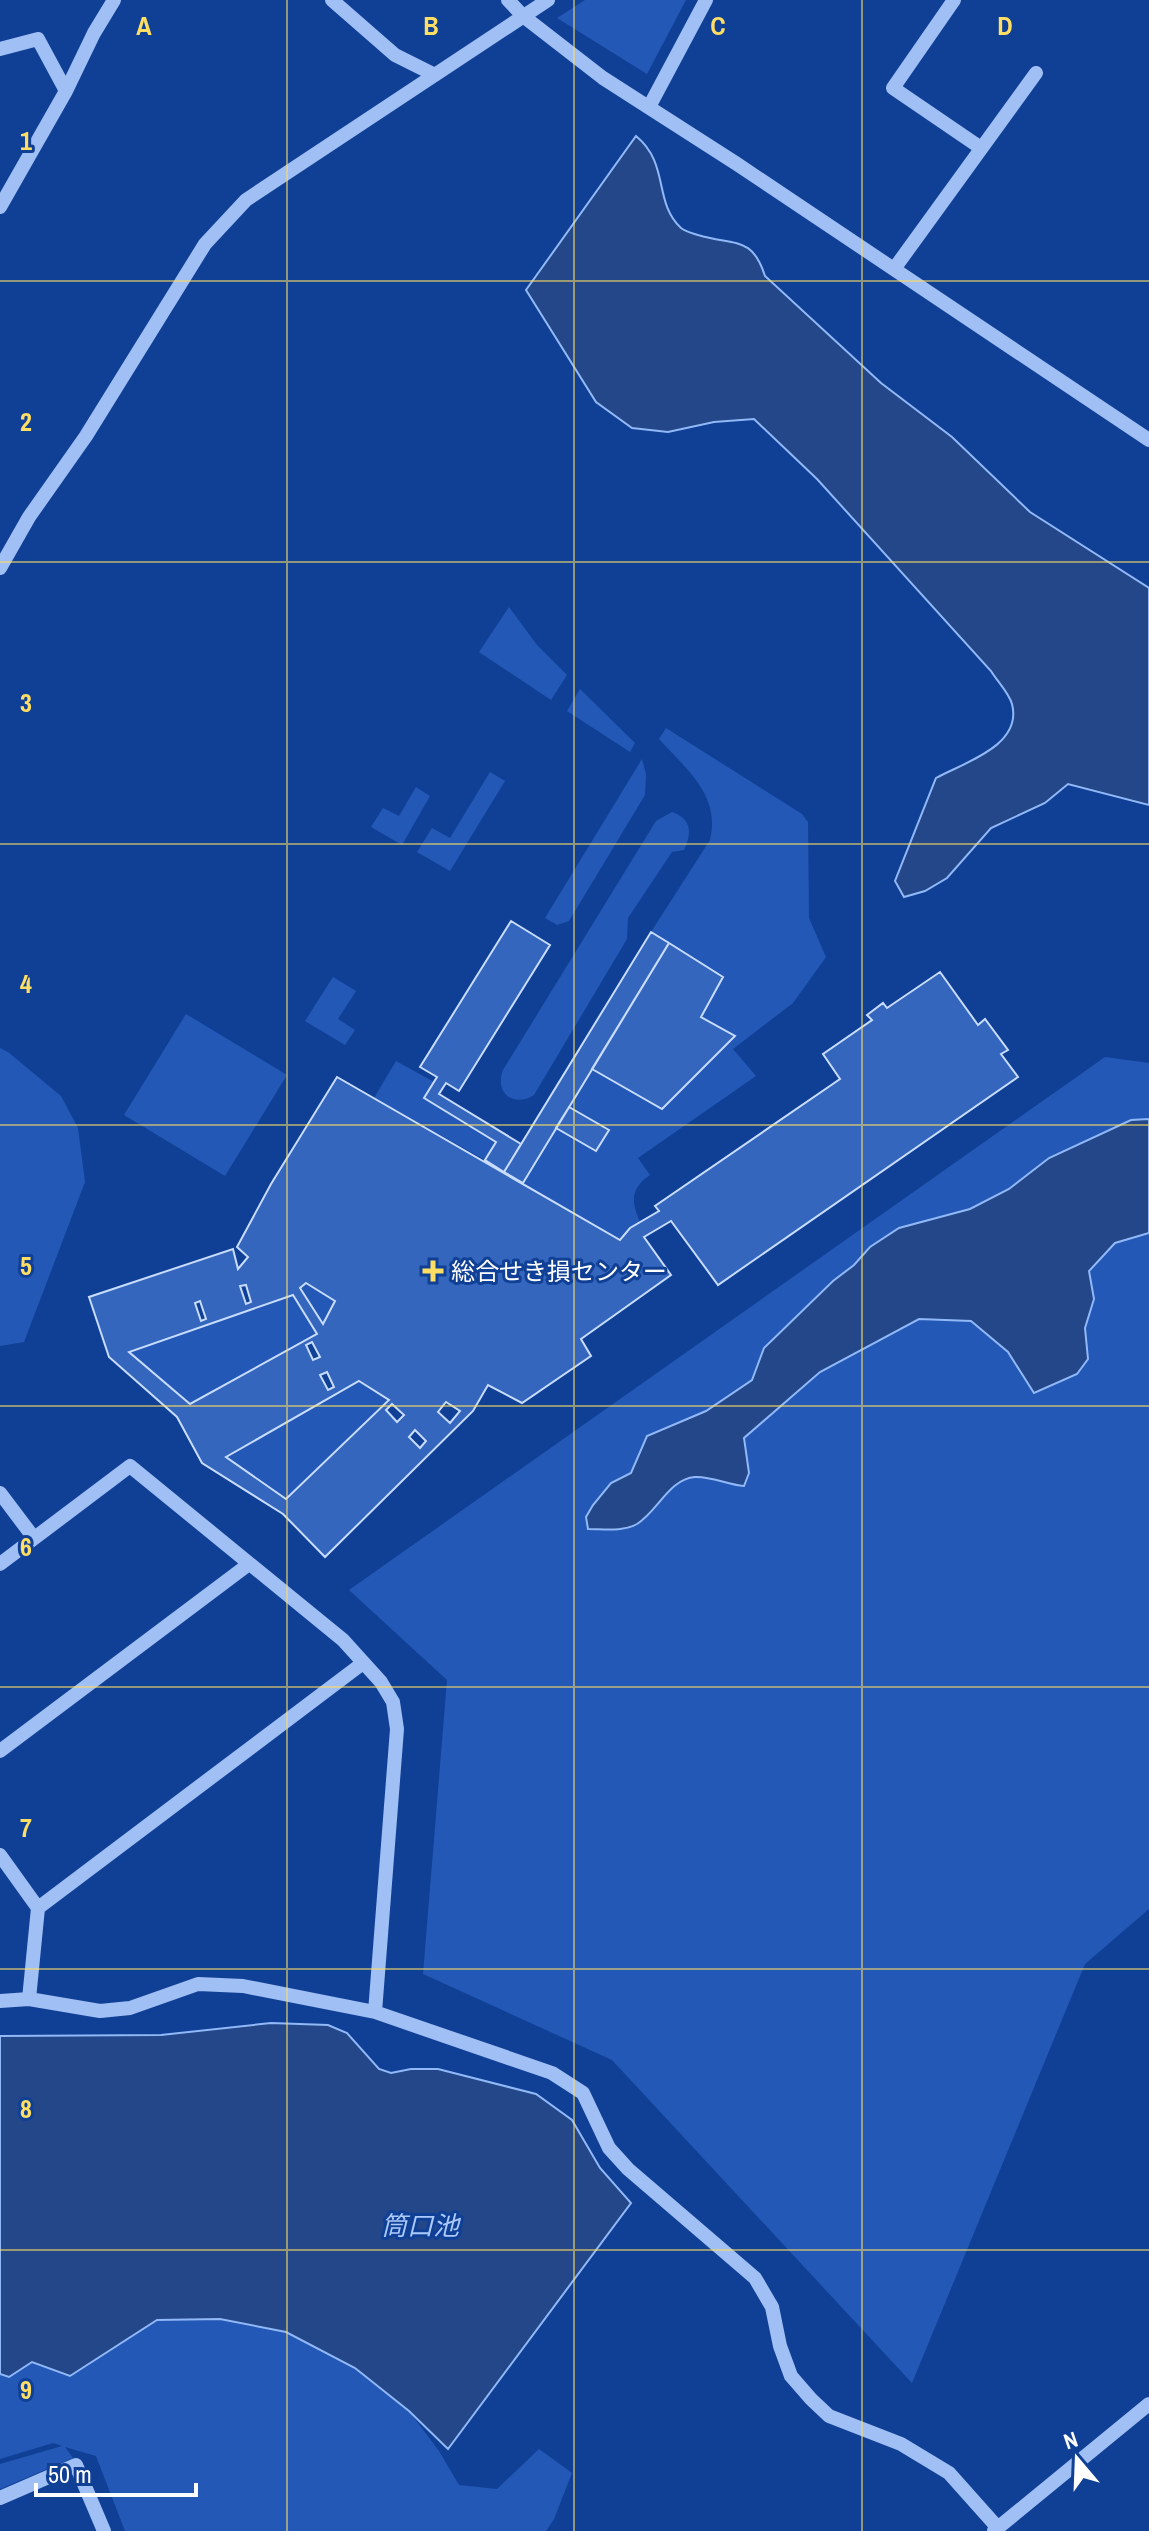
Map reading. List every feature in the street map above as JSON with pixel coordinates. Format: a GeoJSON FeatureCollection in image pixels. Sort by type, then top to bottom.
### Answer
{"type":"FeatureCollection","features":[{"type":"Feature","properties":{"kind":"street"},"geometry":{"type":"LineString","coordinates":[[0,207],[114,0]]}},
{"type":"Feature","properties":{"kind":"street"},"geometry":{"type":"LineString","coordinates":[[332,0],[395,55],[435,75]]}},
{"type":"Feature","properties":{"kind":"street"},"geometry":{"type":"LineString","coordinates":[[508,0],[523,16],[603,78],[1149,440]]}},
{"type":"Feature","properties":{"kind":"street"},"geometry":{"type":"LineString","coordinates":[[0,568],[29,517],[86,436],[205,244],[246,200],[548,0]]}},
{"type":"Feature","properties":{"kind":"street"},"geometry":{"type":"LineString","coordinates":[[649,107],[706,0]]}},
{"type":"Feature","properties":{"kind":"street"},"geometry":{"type":"LineString","coordinates":[[954,0],[893,88],[981,148]]}},
{"type":"Feature","properties":{"kind":"street"},"geometry":{"type":"LineString","coordinates":[[0,49],[38,39],[66,91]]}},
{"type":"Feature","properties":{"kind":"street"},"geometry":{"type":"LineString","coordinates":[[894,269],[1036,73]]}},
{"type":"Feature","properties":{"kind":"street"},"geometry":{"type":"LineString","coordinates":[[0,1564],[130,1466],[343,1640],[381,1682],[393,1702],[397,1729],[375,2012]]}},
{"type":"Feature","properties":{"kind":"street"},"geometry":{"type":"LineString","coordinates":[[0,1493],[34,1538]]}},
{"type":"Feature","properties":{"kind":"street"},"geometry":{"type":"LineString","coordinates":[[0,1751],[249,1564]]}},
{"type":"Feature","properties":{"kind":"street"},"geometry":{"type":"LineString","coordinates":[[38,1908],[363,1663]]}},
{"type":"Feature","properties":{"kind":"street"},"geometry":{"type":"LineString","coordinates":[[0,1855],[38,1908],[29,1999]]}},
{"type":"Feature","properties":{"kind":"street"},"geometry":{"type":"LineString","coordinates":[[0,2001],[29,1999],[100,2011],[130,2008],[198,1984],[243,1986],[375,2012],[552,2073],[583,2093],[609,2148],[628,2169],[755,2278],[772,2307],[780,2346],[791,2376],[811,2399],[829,2416],[901,2444],[949,2473],[996,2530],[1149,2404]]}},
{"type":"Feature","properties":{"kind":"street"},"geometry":{"type":"LineString","coordinates":[[0,2498],[76,2465],[104,2531]]}},
{"type":"Feature","properties":{"kind":"shaded area"},"geometry":{"type":"Polygon","coordinates":[[[585,0],[686,0],[647,74],[557,18],[585,0]]]}},
{"type":"Feature","properties":{"kind":"shaded area"},"geometry":{"type":"Polygon","coordinates":[[[509,607],[537,645],[567,675],[551,700],[479,652],[509,607]]]}},
{"type":"Feature","properties":{"kind":"shaded area"},"geometry":{"type":"Polygon","coordinates":[[[580,689],[635,743],[630,752],[567,711],[580,689]]]}},
{"type":"Feature","properties":{"kind":"shaded area"},"geometry":{"type":"Polygon","coordinates":[[[666,728],[802,814],[808,822],[809,918],[826,957],[793,1003],[733,1049],[756,1076],[638,1158],[650,1175],[639,1185],[634,1196],[640,1222],[620,1240],[523,1184],[556,1128],[596,1151],[609,1131],[569,1107],[591,1068],[662,1109],[735,1037],[701,1017],[722,977],[651,932],[710,840],[712,824],[706,796],[699,784],[659,739],[666,728]]]}},
{"type":"Feature","properties":{"kind":"shaded area"},"geometry":{"type":"Polygon","coordinates":[[[642,759],[646,774],[645,795],[569,921],[557,925],[545,918],[642,759]]]}},
{"type":"Feature","properties":{"kind":"shaded area"},"geometry":{"type":"Polygon","coordinates":[[[490,772],[505,781],[450,871],[417,852],[432,828],[450,838],[490,772]]]}},
{"type":"Feature","properties":{"kind":"shaded area"},"geometry":{"type":"Polygon","coordinates":[[[416,787],[430,796],[402,845],[371,827],[383,808],[399,816],[416,787]]]}},
{"type":"Feature","properties":{"kind":"shaded area"},"geometry":{"type":"Polygon","coordinates":[[[672,812],[687,823],[688,838],[684,850],[672,852],[628,918],[627,939],[534,1095],[527,1099],[513,1099],[501,1085],[503,1070],[656,821],[672,812]]]}},
{"type":"Feature","properties":{"kind":"shaded area"},"geometry":{"type":"Polygon","coordinates":[[[333,977],[356,991],[338,1019],[355,1030],[345,1045],[305,1021],[333,977]]]}},
{"type":"Feature","properties":{"kind":"shaded area"},"geometry":{"type":"Polygon","coordinates":[[[186,1014],[287,1075],[225,1176],[124,1115],[186,1014]]]}},
{"type":"Feature","properties":{"kind":"shaded area"},"geometry":{"type":"Polygon","coordinates":[[[0,1048],[61,1096],[78,1128],[85,1182],[24,1342],[0,1346],[0,1048]]]}},
{"type":"Feature","properties":{"kind":"shaded area"},"geometry":{"type":"Polygon","coordinates":[[[1105,1057],[1149,1063],[1149,1909],[1085,1964],[912,2383],[612,2060],[423,1974],[447,1680],[349,1590],[1105,1057]]]}},
{"type":"Feature","properties":{"kind":"shaded area"},"geometry":{"type":"Polygon","coordinates":[[[396,1061],[434,1082],[425,1098],[496,1142],[485,1160],[374,1098],[396,1061]]]}},
{"type":"Feature","properties":{"kind":"shaded area"},"geometry":{"type":"Polygon","coordinates":[[[306,1283],[335,1301],[323,1324],[300,1288],[306,1283]]]}},
{"type":"Feature","properties":{"kind":"shaded area"},"geometry":{"type":"Polygon","coordinates":[[[293,1295],[317,1334],[190,1404],[129,1352],[293,1295]]]}},
{"type":"Feature","properties":{"kind":"shaded area"},"geometry":{"type":"Polygon","coordinates":[[[359,1381],[389,1400],[286,1499],[226,1457],[359,1381]]]}},
{"type":"Feature","properties":{"kind":"shaded area"},"geometry":{"type":"Polygon","coordinates":[[[220,2319],[286,2332],[355,2368],[409,2411],[439,2451],[459,2485],[497,2489],[539,2449],[572,2473],[554,2519],[546,2531],[125,2531],[96,2456],[65,2447],[73,2458],[0,2489],[0,2464],[62,2446],[53,2443],[0,2459],[0,2374],[9,2377],[32,2362],[70,2376],[157,2320],[220,2319]]]}},
{"type":"Feature","properties":{"kind":"water"},"geometry":{"type":"Polygon","coordinates":[[[636,136],[653,159],[667,207],[681,228],[748,248],[760,263],[765,276],[881,383],[952,437],[1030,512],[1149,588],[1149,805],[1068,784],[1045,803],[991,828],[947,878],[925,891],[904,897],[895,881],[936,778],[975,759],[1000,742],[1009,731],[1013,719],[1012,704],[991,671],[817,479],[754,419],[714,422],[668,432],[632,428],[596,402],[526,290],[636,136]]]}},
{"type":"Feature","properties":{"kind":"water"},"geometry":{"type":"Polygon","coordinates":[[[1149,1119],[1149,1233],[1115,1243],[1089,1271],[1094,1299],[1085,1328],[1088,1359],[1077,1374],[1034,1393],[1008,1352],[971,1321],[919,1319],[820,1372],[744,1438],[749,1473],[744,1486],[701,1477],[686,1479],[671,1489],[632,1527],[588,1529],[586,1517],[593,1505],[611,1483],[631,1473],[647,1436],[706,1411],[752,1380],[764,1348],[870,1247],[899,1228],[970,1209],[1009,1189],[1049,1158],[1131,1120],[1149,1119]]]}},
{"type":"Feature","properties":{"kind":"water","name":"筒口池"},"geometry":{"type":"Polygon","coordinates":[[[271,2023],[328,2025],[347,2033],[379,2069],[391,2073],[438,2069],[536,2094],[572,2120],[600,2168],[631,2203],[448,2449],[409,2411],[355,2368],[286,2332],[220,2319],[157,2320],[70,2376],[32,2362],[9,2377],[0,2374],[0,2036],[161,2035],[271,2023]]]}},
{"type":"Feature","properties":{"kind":"building"},"geometry":{"type":"Polygon","coordinates":[[[511,921],[550,945],[459,1091],[446,1083],[439,1094],[521,1144],[504,1172],[485,1160],[496,1142],[424,1098],[437,1077],[420,1067],[511,921]]]}},
{"type":"Feature","properties":{"kind":"building"},"geometry":{"type":"Polygon","coordinates":[[[651,932],[669,943],[523,1183],[504,1172],[651,932]]]}},
{"type":"Feature","properties":{"kind":"building"},"geometry":{"type":"Polygon","coordinates":[[[669,943],[723,977],[701,1017],[735,1036],[662,1109],[592,1069],[669,943]]]}},
{"type":"Feature","properties":{"kind":"building"},"geometry":{"type":"Polygon","coordinates":[[[940,972],[978,1025],[985,1019],[1008,1050],[1001,1054],[1018,1077],[718,1285],[671,1221],[644,1237],[671,1275],[581,1339],[591,1356],[522,1403],[488,1385],[473,1411],[325,1557],[283,1514],[202,1463],[177,1417],[109,1357],[89,1297],[233,1249],[238,1269],[248,1257],[237,1247],[271,1184],[337,1077],[620,1240],[630,1228],[659,1211],[655,1206],[840,1079],[823,1054],[872,1020],[867,1015],[883,1003],[887,1008],[940,972]],[[306,1283],[300,1288],[323,1324],[335,1301],[306,1283]],[[246,1285],[240,1286],[246,1304],[251,1302],[246,1285]],[[293,1295],[129,1352],[190,1404],[317,1334],[293,1295]],[[200,1301],[195,1303],[201,1321],[206,1319],[200,1301]],[[312,1342],[306,1345],[313,1360],[320,1357],[312,1342]],[[327,1372],[320,1375],[328,1390],[334,1387],[327,1372]],[[359,1381],[226,1457],[286,1499],[389,1400],[359,1381]],[[446,1402],[438,1412],[450,1423],[460,1411],[446,1402]],[[392,1404],[386,1410],[397,1422],[404,1415],[392,1404]],[[415,1430],[409,1437],[420,1448],[426,1441],[415,1430]]]}},
{"type":"Feature","properties":{"kind":"building"},"geometry":{"type":"Polygon","coordinates":[[[569,1107],[609,1130],[596,1151],[556,1128],[569,1107]]]}},
{"type":"Feature","properties":{"kind":"place","name":"総合せき損センター"},"geometry":{"type":"Point","coordinates":[433,1271]}}]}
